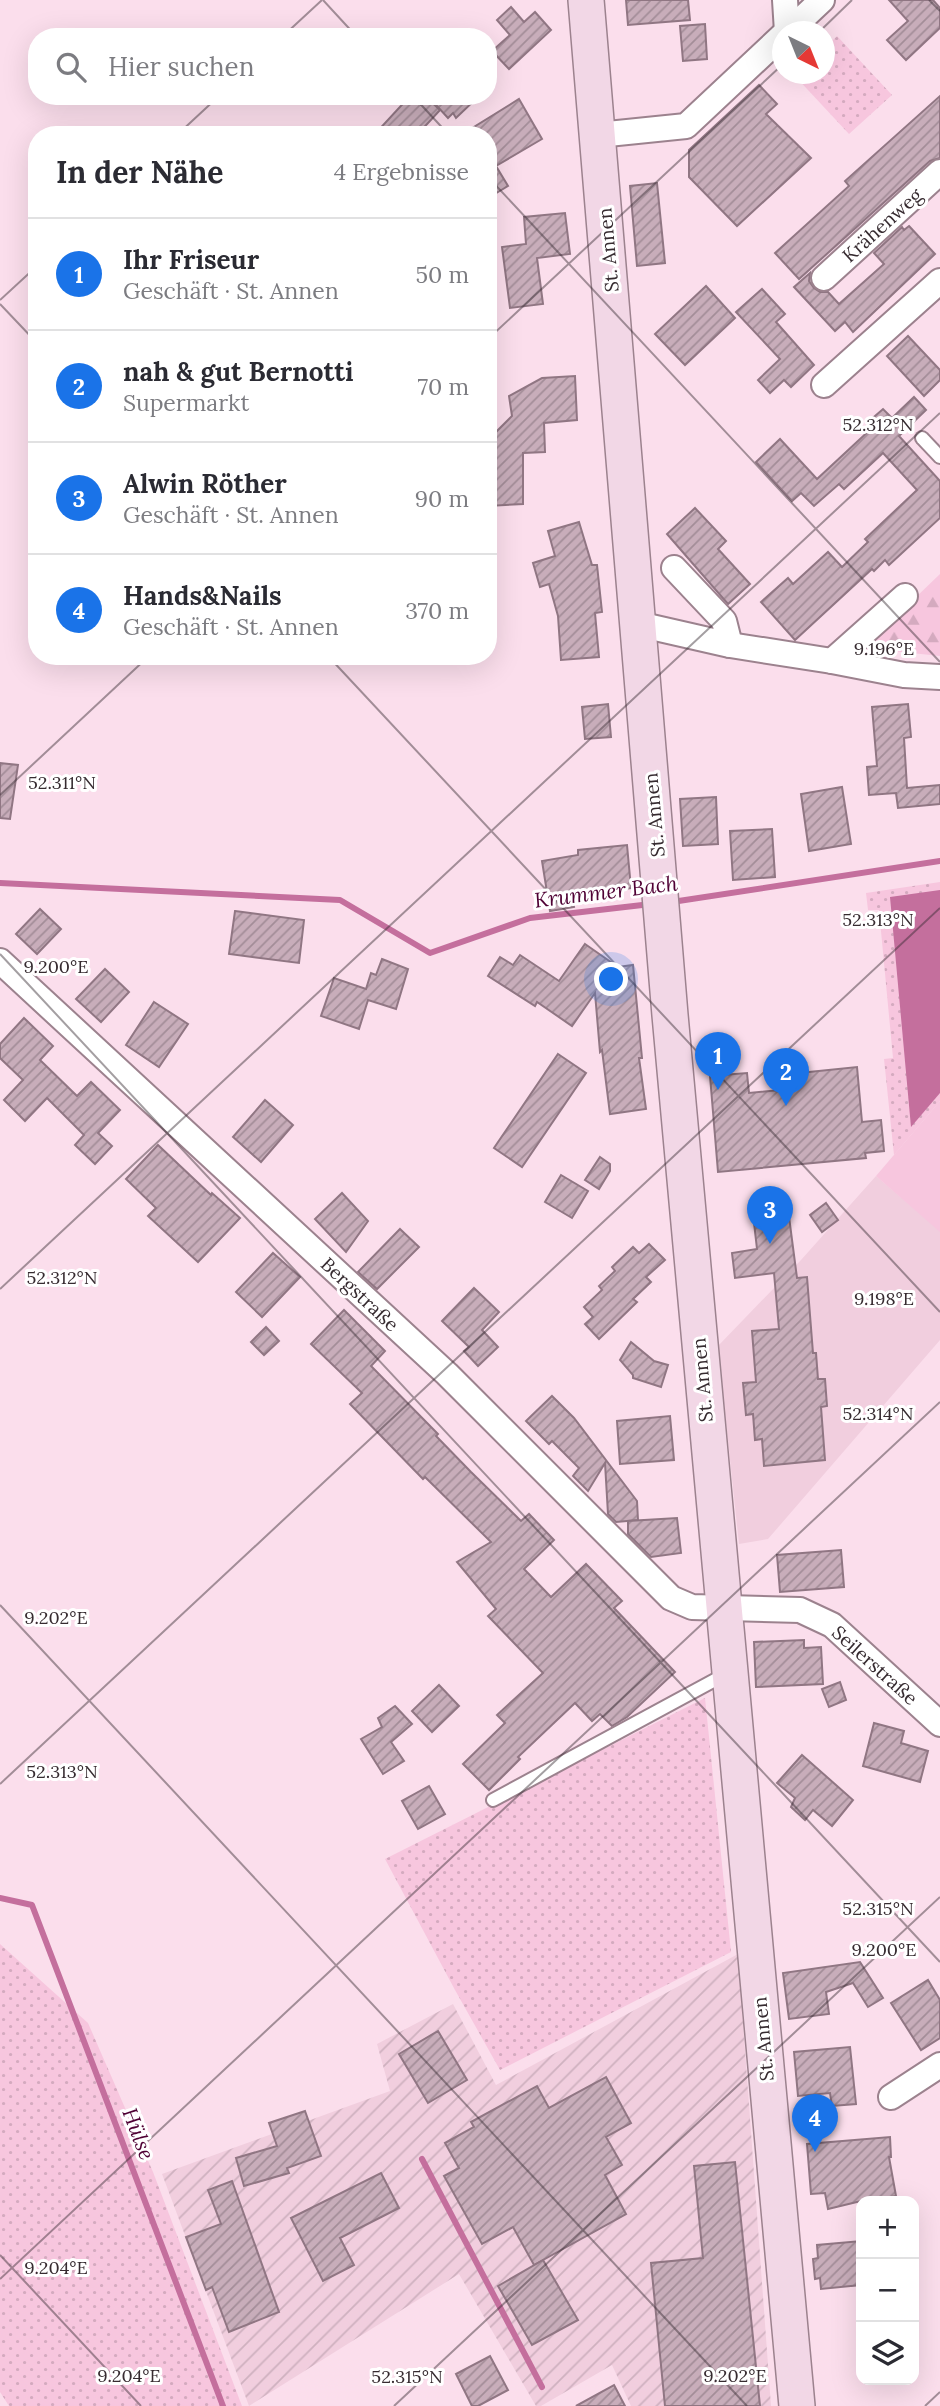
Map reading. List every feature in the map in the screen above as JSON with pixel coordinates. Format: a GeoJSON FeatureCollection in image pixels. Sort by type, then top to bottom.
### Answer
{"type":"FeatureCollection","features":[{"type":"Feature","properties":{"kind":"main road","name":"St. Annen"},"geometry":{"type":"LineString","coordinates":[[586,0],[661,903],[797,2406]]}},
{"type":"Feature","properties":{"kind":"street"},"geometry":{"type":"LineString","coordinates":[[785,0],[786,21]]}},
{"type":"Feature","properties":{"kind":"street"},"geometry":{"type":"LineString","coordinates":[[799,21],[822,0]]}},
{"type":"Feature","properties":{"kind":"street"},"geometry":{"type":"LineString","coordinates":[[598,135],[686,125],[772,45]]}},
{"type":"Feature","properties":{"kind":"street","name":"Krähenweg"},"geometry":{"type":"LineString","coordinates":[[824,278],[940,173]]}},
{"type":"Feature","properties":{"kind":"street"},"geometry":{"type":"LineString","coordinates":[[824,385],[940,281]]}},
{"type":"Feature","properties":{"kind":"street"},"geometry":{"type":"LineString","coordinates":[[674,568],[724,621],[730,645]]}},
{"type":"Feature","properties":{"kind":"street"},"geometry":{"type":"LineString","coordinates":[[832,661],[905,596]]}},
{"type":"Feature","properties":{"kind":"street"},"geometry":{"type":"LineString","coordinates":[[638,624],[730,645],[904,675],[940,677]]}},
{"type":"Feature","properties":{"kind":"street","name":"Bergstraße"},"geometry":{"type":"LineString","coordinates":[[0,961],[447,1374],[671,1598],[692,1607],[723,1608]]}},
{"type":"Feature","properties":{"kind":"street","name":"Seilerstraße"},"geometry":{"type":"LineString","coordinates":[[723,1608],[800,1610],[832,1625],[940,1724]]}},
{"type":"Feature","properties":{"kind":"street"},"geometry":{"type":"LineString","coordinates":[[891,2096],[940,2065]]}},
{"type":"Feature","properties":{"kind":"lane"},"geometry":{"type":"LineString","coordinates":[[922,438],[940,457]]}},
{"type":"Feature","properties":{"kind":"lane"},"geometry":{"type":"LineString","coordinates":[[493,1800],[729,1672]]}},
{"type":"Feature","properties":{"kind":"shaded area"},"geometry":{"type":"Polygon","coordinates":[[[940,890],[940,1093],[911,1127],[890,897],[940,890]]]}},
{"type":"Feature","properties":{"kind":"shaded area"},"geometry":{"type":"Polygon","coordinates":[[[876,1176],[940,1231],[940,1340],[768,1539],[739,1544],[718,1346],[801,1260],[876,1176]]]}},
{"type":"Feature","properties":{"kind":"shaded area"},"geometry":{"type":"Polygon","coordinates":[[[738,1954],[771,2406],[631,2406],[612,2365],[541,2406],[536,2406],[459,2274],[249,2406],[162,2174],[390,2091],[377,2044],[453,2004],[496,2085],[738,1954]]]}},
{"type":"Feature","properties":{"kind":"green space"},"geometry":{"type":"Polygon","coordinates":[[[837,36],[892,95],[849,134],[802,84],[835,84],[837,36]]]}},
{"type":"Feature","properties":{"kind":"green space"},"geometry":{"type":"Polygon","coordinates":[[[940,574],[940,656],[863,648],[940,574]]]}},
{"type":"Feature","properties":{"kind":"green space"},"geometry":{"type":"Polygon","coordinates":[[[940,882],[940,1101],[894,1155],[884,1059],[893,1058],[879,910],[868,910],[866,893],[940,882]]]}},
{"type":"Feature","properties":{"kind":"green space"},"geometry":{"type":"Polygon","coordinates":[[[940,1101],[940,1232],[876,1176],[940,1101]]]}},
{"type":"Feature","properties":{"kind":"green space"},"geometry":{"type":"Polygon","coordinates":[[[705,1698],[731,1952],[500,2070],[385,1859],[705,1698]]]}},
{"type":"Feature","properties":{"kind":"green space"},"geometry":{"type":"Polygon","coordinates":[[[0,1944],[88,2023],[153,2172],[242,2406],[9,2406],[0,2392],[0,1944]]]}},
{"type":"Feature","properties":{"kind":"building"},"geometry":{"type":"Polygon","coordinates":[[[626,0],[688,0],[690,20],[628,25],[626,0]]]}},
{"type":"Feature","properties":{"kind":"building"},"geometry":{"type":"Polygon","coordinates":[[[889,0],[933,0],[940,8],[940,28],[906,60],[887,40],[908,21],[889,0]]]}},
{"type":"Feature","properties":{"kind":"building"},"geometry":{"type":"Polygon","coordinates":[[[511,7],[524,22],[535,12],[551,30],[509,69],[497,56],[497,47],[510,35],[497,20],[511,7]]]}},
{"type":"Feature","properties":{"kind":"building"},"geometry":{"type":"Polygon","coordinates":[[[705,24],[707,59],[683,61],[680,26],[705,24]]]}},
{"type":"Feature","properties":{"kind":"building"},"geometry":{"type":"Polygon","coordinates":[[[759,85],[777,104],[766,114],[811,158],[737,226],[689,177],[689,150],[759,85]]]}},
{"type":"Feature","properties":{"kind":"building"},"geometry":{"type":"Polygon","coordinates":[[[940,96],[940,158],[930,161],[799,279],[775,253],[849,186],[845,181],[940,96]]]}},
{"type":"Feature","properties":{"kind":"building"},"geometry":{"type":"Polygon","coordinates":[[[519,99],[542,139],[497,165],[497,126],[476,126],[519,99]]]}},
{"type":"Feature","properties":{"kind":"building"},"geometry":{"type":"Polygon","coordinates":[[[402,105],[435,105],[440,110],[425,126],[382,126],[402,105]]]}},
{"type":"Feature","properties":{"kind":"building"},"geometry":{"type":"Polygon","coordinates":[[[436,105],[470,105],[456,118],[453,113],[448,118],[436,105]]]}},
{"type":"Feature","properties":{"kind":"building"},"geometry":{"type":"Polygon","coordinates":[[[497,168],[508,186],[497,193],[497,168]]]}},
{"type":"Feature","properties":{"kind":"building"},"geometry":{"type":"Polygon","coordinates":[[[657,183],[665,263],[637,266],[630,186],[657,183]]]}},
{"type":"Feature","properties":{"kind":"building"},"geometry":{"type":"Polygon","coordinates":[[[565,213],[570,254],[537,258],[543,304],[510,308],[502,247],[526,244],[524,217],[565,213]]]}},
{"type":"Feature","properties":{"kind":"building"},"geometry":{"type":"Polygon","coordinates":[[[909,226],[935,254],[853,332],[845,322],[835,331],[794,287],[810,273],[809,281],[814,288],[820,292],[828,292],[839,304],[884,264],[874,253],[902,227],[904,230],[909,226]]]}},
{"type":"Feature","properties":{"kind":"building"},"geometry":{"type":"Polygon","coordinates":[[[706,286],[735,318],[685,365],[655,334],[706,286]]]}},
{"type":"Feature","properties":{"kind":"building"},"geometry":{"type":"Polygon","coordinates":[[[762,289],[785,314],[776,322],[814,365],[791,387],[784,380],[770,393],[758,380],[780,359],[736,312],[762,289]]]}},
{"type":"Feature","properties":{"kind":"building"},"geometry":{"type":"Polygon","coordinates":[[[908,336],[940,370],[940,380],[924,396],[887,356],[908,336]]]}},
{"type":"Feature","properties":{"kind":"building"},"geometry":{"type":"Polygon","coordinates":[[[575,376],[577,420],[544,423],[545,452],[523,453],[523,504],[497,505],[497,431],[512,416],[509,396],[542,378],[575,376]]]}},
{"type":"Feature","properties":{"kind":"building"},"geometry":{"type":"Polygon","coordinates":[[[914,397],[926,410],[899,436],[940,481],[940,518],[889,565],[885,560],[874,571],[872,569],[795,640],[761,602],[788,578],[793,584],[828,552],[842,567],[868,542],[865,539],[917,490],[883,453],[844,489],[839,484],[814,506],[801,493],[792,501],[756,462],[780,439],[817,479],[873,427],[868,422],[883,409],[892,418],[914,397]]]}},
{"type":"Feature","properties":{"kind":"building"},"geometry":{"type":"Polygon","coordinates":[[[695,508],[726,541],[718,549],[750,584],[728,604],[667,534],[695,508]]]}},
{"type":"Feature","properties":{"kind":"building"},"geometry":{"type":"Polygon","coordinates":[[[579,522],[592,565],[597,565],[602,612],[595,613],[599,657],[561,660],[558,616],[549,584],[540,587],[533,563],[555,556],[548,531],[579,522]]]}},
{"type":"Feature","properties":{"kind":"building"},"geometry":{"type":"Polygon","coordinates":[[[608,704],[611,737],[585,739],[582,707],[608,704]]]}},
{"type":"Feature","properties":{"kind":"building"},"geometry":{"type":"Polygon","coordinates":[[[908,704],[911,737],[904,738],[907,788],[940,785],[940,804],[898,808],[896,793],[869,795],[867,767],[877,766],[872,707],[908,704]]]}},
{"type":"Feature","properties":{"kind":"building"},"geometry":{"type":"Polygon","coordinates":[[[0,763],[18,765],[10,819],[0,818],[0,763]]]}},
{"type":"Feature","properties":{"kind":"building"},"geometry":{"type":"Polygon","coordinates":[[[842,787],[851,844],[809,851],[801,794],[842,787]]]}},
{"type":"Feature","properties":{"kind":"building"},"geometry":{"type":"Polygon","coordinates":[[[716,797],[718,844],[683,846],[680,799],[716,797]]]}},
{"type":"Feature","properties":{"kind":"building"},"geometry":{"type":"Polygon","coordinates":[[[772,829],[775,877],[733,880],[730,831],[772,829]]]}},
{"type":"Feature","properties":{"kind":"building"},"geometry":{"type":"Polygon","coordinates":[[[627,845],[631,888],[572,895],[574,907],[550,911],[542,861],[578,855],[578,850],[627,845]]]}},
{"type":"Feature","properties":{"kind":"building"},"geometry":{"type":"Polygon","coordinates":[[[40,909],[61,929],[37,954],[16,934],[40,909]]]}},
{"type":"Feature","properties":{"kind":"building"},"geometry":{"type":"Polygon","coordinates":[[[235,911],[304,920],[299,963],[229,954],[235,911]]]}},
{"type":"Feature","properties":{"kind":"building"},"geometry":{"type":"Polygon","coordinates":[[[585,944],[618,967],[633,965],[642,1058],[639,1058],[646,1109],[610,1114],[602,1050],[600,1052],[595,993],[572,1026],[537,1002],[535,1006],[488,976],[500,957],[513,965],[520,955],[559,981],[585,944]]]}},
{"type":"Feature","properties":{"kind":"building"},"geometry":{"type":"Polygon","coordinates":[[[382,959],[408,969],[396,1009],[368,1000],[359,1029],[321,1016],[334,978],[366,989],[371,973],[376,975],[382,959]]]}},
{"type":"Feature","properties":{"kind":"building"},"geometry":{"type":"Polygon","coordinates":[[[105,969],[129,992],[101,1022],[76,999],[105,969]]]}},
{"type":"Feature","properties":{"kind":"building"},"geometry":{"type":"Polygon","coordinates":[[[154,1002],[188,1024],[159,1067],[126,1045],[154,1002]]]}},
{"type":"Feature","properties":{"kind":"building"},"geometry":{"type":"Polygon","coordinates":[[[24,1018],[53,1046],[40,1060],[77,1096],[91,1082],[120,1110],[98,1133],[112,1146],[95,1164],[75,1145],[84,1135],[47,1098],[25,1121],[4,1100],[23,1080],[0,1058],[0,1044],[24,1018]]]}},
{"type":"Feature","properties":{"kind":"building"},"geometry":{"type":"Polygon","coordinates":[[[558,1054],[586,1073],[522,1167],[494,1148],[558,1054]]]}},
{"type":"Feature","properties":{"kind":"building"},"geometry":{"type":"Polygon","coordinates":[[[857,1067],[862,1122],[881,1120],[884,1151],[865,1153],[866,1158],[718,1172],[710,1076],[747,1073],[749,1093],[791,1089],[790,1074],[857,1067]]]}},
{"type":"Feature","properties":{"kind":"building"},"geometry":{"type":"Polygon","coordinates":[[[265,1100],[293,1125],[261,1162],[233,1137],[265,1100]]]}},
{"type":"Feature","properties":{"kind":"building"},"geometry":{"type":"Polygon","coordinates":[[[158,1145],[211,1195],[212,1193],[240,1218],[198,1262],[148,1216],[156,1208],[126,1179],[158,1145]]]}},
{"type":"Feature","properties":{"kind":"building"},"geometry":{"type":"Polygon","coordinates":[[[600,1157],[610,1164],[610,1171],[599,1189],[585,1180],[600,1157]]]}},
{"type":"Feature","properties":{"kind":"building"},"geometry":{"type":"Polygon","coordinates":[[[561,1175],[588,1191],[572,1218],[545,1202],[561,1175]]]}},
{"type":"Feature","properties":{"kind":"building"},"geometry":{"type":"Polygon","coordinates":[[[342,1193],[368,1221],[346,1252],[315,1219],[342,1193]]]}},
{"type":"Feature","properties":{"kind":"building"},"geometry":{"type":"Polygon","coordinates":[[[826,1203],[838,1220],[822,1232],[810,1215],[826,1203]]]}},
{"type":"Feature","properties":{"kind":"building"},"geometry":{"type":"Polygon","coordinates":[[[788,1209],[797,1278],[807,1277],[813,1353],[816,1353],[818,1379],[825,1379],[827,1406],[821,1407],[825,1460],[764,1466],[762,1439],[755,1440],[753,1414],[746,1415],[743,1383],[756,1382],[752,1331],[779,1329],[774,1273],[735,1278],[732,1253],[757,1249],[753,1214],[788,1209]]]}},
{"type":"Feature","properties":{"kind":"building"},"geometry":{"type":"Polygon","coordinates":[[[400,1229],[419,1247],[377,1289],[358,1272],[400,1229]]]}},
{"type":"Feature","properties":{"kind":"building"},"geometry":{"type":"Polygon","coordinates":[[[649,1244],[665,1260],[646,1277],[651,1282],[633,1299],[637,1302],[599,1339],[585,1324],[593,1317],[584,1307],[602,1290],[599,1286],[615,1271],[612,1267],[633,1247],[639,1253],[649,1244]]]}},
{"type":"Feature","properties":{"kind":"building"},"geometry":{"type":"Polygon","coordinates":[[[273,1253],[300,1277],[262,1317],[236,1292],[273,1253]]]}},
{"type":"Feature","properties":{"kind":"building"},"geometry":{"type":"Polygon","coordinates":[[[474,1288],[499,1312],[482,1330],[498,1347],[478,1366],[464,1351],[469,1347],[442,1321],[474,1288]]]}},
{"type":"Feature","properties":{"kind":"building"},"geometry":{"type":"Polygon","coordinates":[[[344,1310],[385,1351],[371,1366],[521,1521],[529,1514],[554,1540],[524,1569],[551,1597],[586,1564],[622,1601],[614,1608],[675,1672],[627,1717],[612,1726],[600,1714],[592,1721],[575,1703],[518,1757],[520,1759],[489,1790],[463,1764],[505,1723],[497,1715],[543,1673],[488,1616],[496,1609],[457,1562],[491,1542],[425,1477],[423,1479],[350,1404],[362,1393],[311,1344],[344,1310]]]}},
{"type":"Feature","properties":{"kind":"building"},"geometry":{"type":"Polygon","coordinates":[[[266,1327],[279,1341],[264,1355],[251,1342],[266,1327]]]}},
{"type":"Feature","properties":{"kind":"building"},"geometry":{"type":"Polygon","coordinates":[[[631,1342],[654,1361],[668,1365],[661,1387],[633,1378],[620,1360],[631,1342]]]}},
{"type":"Feature","properties":{"kind":"building"},"geometry":{"type":"Polygon","coordinates":[[[552,1396],[574,1418],[637,1501],[638,1520],[616,1522],[608,1514],[605,1463],[588,1491],[573,1476],[579,1468],[552,1441],[549,1444],[526,1421],[552,1396]]]}},
{"type":"Feature","properties":{"kind":"building"},"geometry":{"type":"Polygon","coordinates":[[[670,1416],[674,1460],[620,1464],[617,1421],[670,1416]]]}},
{"type":"Feature","properties":{"kind":"building"},"geometry":{"type":"Polygon","coordinates":[[[677,1518],[681,1553],[651,1557],[628,1534],[628,1521],[677,1518]]]}},
{"type":"Feature","properties":{"kind":"building"},"geometry":{"type":"Polygon","coordinates":[[[841,1550],[844,1587],[780,1592],[777,1555],[841,1550]]]}},
{"type":"Feature","properties":{"kind":"building"},"geometry":{"type":"Polygon","coordinates":[[[804,1640],[804,1648],[821,1647],[823,1684],[756,1687],[754,1642],[804,1640]]]}},
{"type":"Feature","properties":{"kind":"building"},"geometry":{"type":"Polygon","coordinates":[[[840,1682],[846,1700],[829,1707],[822,1689],[840,1682]]]}},
{"type":"Feature","properties":{"kind":"building"},"geometry":{"type":"Polygon","coordinates":[[[439,1685],[459,1706],[432,1732],[412,1711],[439,1685]]]}},
{"type":"Feature","properties":{"kind":"building"},"geometry":{"type":"Polygon","coordinates":[[[395,1706],[412,1724],[391,1742],[404,1761],[383,1774],[361,1739],[382,1727],[378,1718],[395,1706]]]}},
{"type":"Feature","properties":{"kind":"building"},"geometry":{"type":"Polygon","coordinates":[[[874,1723],[904,1731],[901,1743],[928,1751],[920,1782],[863,1766],[874,1723]]]}},
{"type":"Feature","properties":{"kind":"building"},"geometry":{"type":"Polygon","coordinates":[[[802,1755],[853,1800],[832,1826],[813,1810],[805,1820],[791,1807],[795,1798],[777,1783],[802,1755]]]}},
{"type":"Feature","properties":{"kind":"building"},"geometry":{"type":"Polygon","coordinates":[[[429,1786],[445,1814],[418,1829],[402,1801],[429,1786]]]}},
{"type":"Feature","properties":{"kind":"building"},"geometry":{"type":"Polygon","coordinates":[[[860,1962],[883,1998],[868,2007],[853,1983],[826,1992],[829,2014],[789,2019],[783,1973],[860,1962]]]}},
{"type":"Feature","properties":{"kind":"building"},"geometry":{"type":"Polygon","coordinates":[[[928,1980],[940,2000],[940,2038],[921,2050],[891,2003],[928,1980]]]}},
{"type":"Feature","properties":{"kind":"building"},"geometry":{"type":"Polygon","coordinates":[[[438,2031],[467,2080],[428,2103],[399,2054],[438,2031]]]}},
{"type":"Feature","properties":{"kind":"building"},"geometry":{"type":"Polygon","coordinates":[[[850,2047],[856,2104],[832,2106],[830,2093],[798,2096],[794,2052],[850,2047]]]}},
{"type":"Feature","properties":{"kind":"building"},"geometry":{"type":"Polygon","coordinates":[[[606,2077],[631,2123],[606,2137],[622,2165],[605,2175],[626,2214],[534,2265],[513,2227],[482,2244],[444,2176],[459,2168],[445,2143],[474,2127],[471,2122],[537,2086],[549,2108],[606,2077]]]}},
{"type":"Feature","properties":{"kind":"building"},"geometry":{"type":"Polygon","coordinates":[[[305,2111],[321,2156],[287,2168],[289,2173],[244,2186],[236,2158],[277,2146],[269,2123],[305,2111]]]}},
{"type":"Feature","properties":{"kind":"building"},"geometry":{"type":"Polygon","coordinates":[[[890,2137],[889,2157],[896,2196],[856,2196],[856,2202],[828,2209],[825,2193],[811,2194],[807,2144],[890,2137]]]}},
{"type":"Feature","properties":{"kind":"building"},"geometry":{"type":"Polygon","coordinates":[[[735,2162],[760,2406],[665,2406],[651,2263],[703,2258],[694,2166],[735,2162]]]}},
{"type":"Feature","properties":{"kind":"building"},"geometry":{"type":"Polygon","coordinates":[[[381,2173],[399,2208],[340,2238],[354,2265],[323,2281],[291,2218],[381,2173]]]}},
{"type":"Feature","properties":{"kind":"building"},"geometry":{"type":"Polygon","coordinates":[[[232,2181],[279,2312],[229,2332],[212,2287],[206,2290],[186,2237],[221,2224],[208,2190],[232,2181]]]}},
{"type":"Feature","properties":{"kind":"building"},"geometry":{"type":"Polygon","coordinates":[[[856,2241],[856,2286],[821,2289],[820,2278],[815,2279],[813,2259],[818,2258],[817,2245],[856,2241]]]}},
{"type":"Feature","properties":{"kind":"building"},"geometry":{"type":"Polygon","coordinates":[[[543,2260],[578,2320],[532,2345],[498,2286],[543,2260]]]}},
{"type":"Feature","properties":{"kind":"building"},"geometry":{"type":"Polygon","coordinates":[[[490,2356],[508,2390],[478,2406],[472,2406],[456,2374],[490,2356]]]}},
{"type":"Feature","properties":{"kind":"building"},"geometry":{"type":"Polygon","coordinates":[[[614,2385],[625,2406],[576,2406],[614,2385]]]}},
{"type":"Feature","properties":{"kind":"waterway","name":"Krummer Bach"},"geometry":{"type":"LineString","coordinates":[[672,902],[940,861]]}},
{"type":"Feature","properties":{"kind":"waterway","name":"Krummer Bach"},"geometry":{"type":"LineString","coordinates":[[0,883],[340,900],[430,953],[530,918],[651,904]]}},
{"type":"Feature","properties":{"kind":"waterway","name":"Hülse"},"geometry":{"type":"LineString","coordinates":[[0,1898],[32,1905],[223,2406]]}},
{"type":"Feature","properties":{"kind":"waterway"},"geometry":{"type":"LineString","coordinates":[[422,2159],[542,2387]]}},
{"type":"Feature","properties":{"kind":"place","name":"Ihr Friseur"},"geometry":{"type":"Point","coordinates":[718,1090]}},
{"type":"Feature","properties":{"kind":"place","name":"nah & gut Bernotti"},"geometry":{"type":"Point","coordinates":[786,1106]}},
{"type":"Feature","properties":{"kind":"place","name":"Alwin Röther"},"geometry":{"type":"Point","coordinates":[770,1244]}},
{"type":"Feature","properties":{"kind":"place","name":"Hands&Nails"},"geometry":{"type":"Point","coordinates":[815,2152]}}]}
